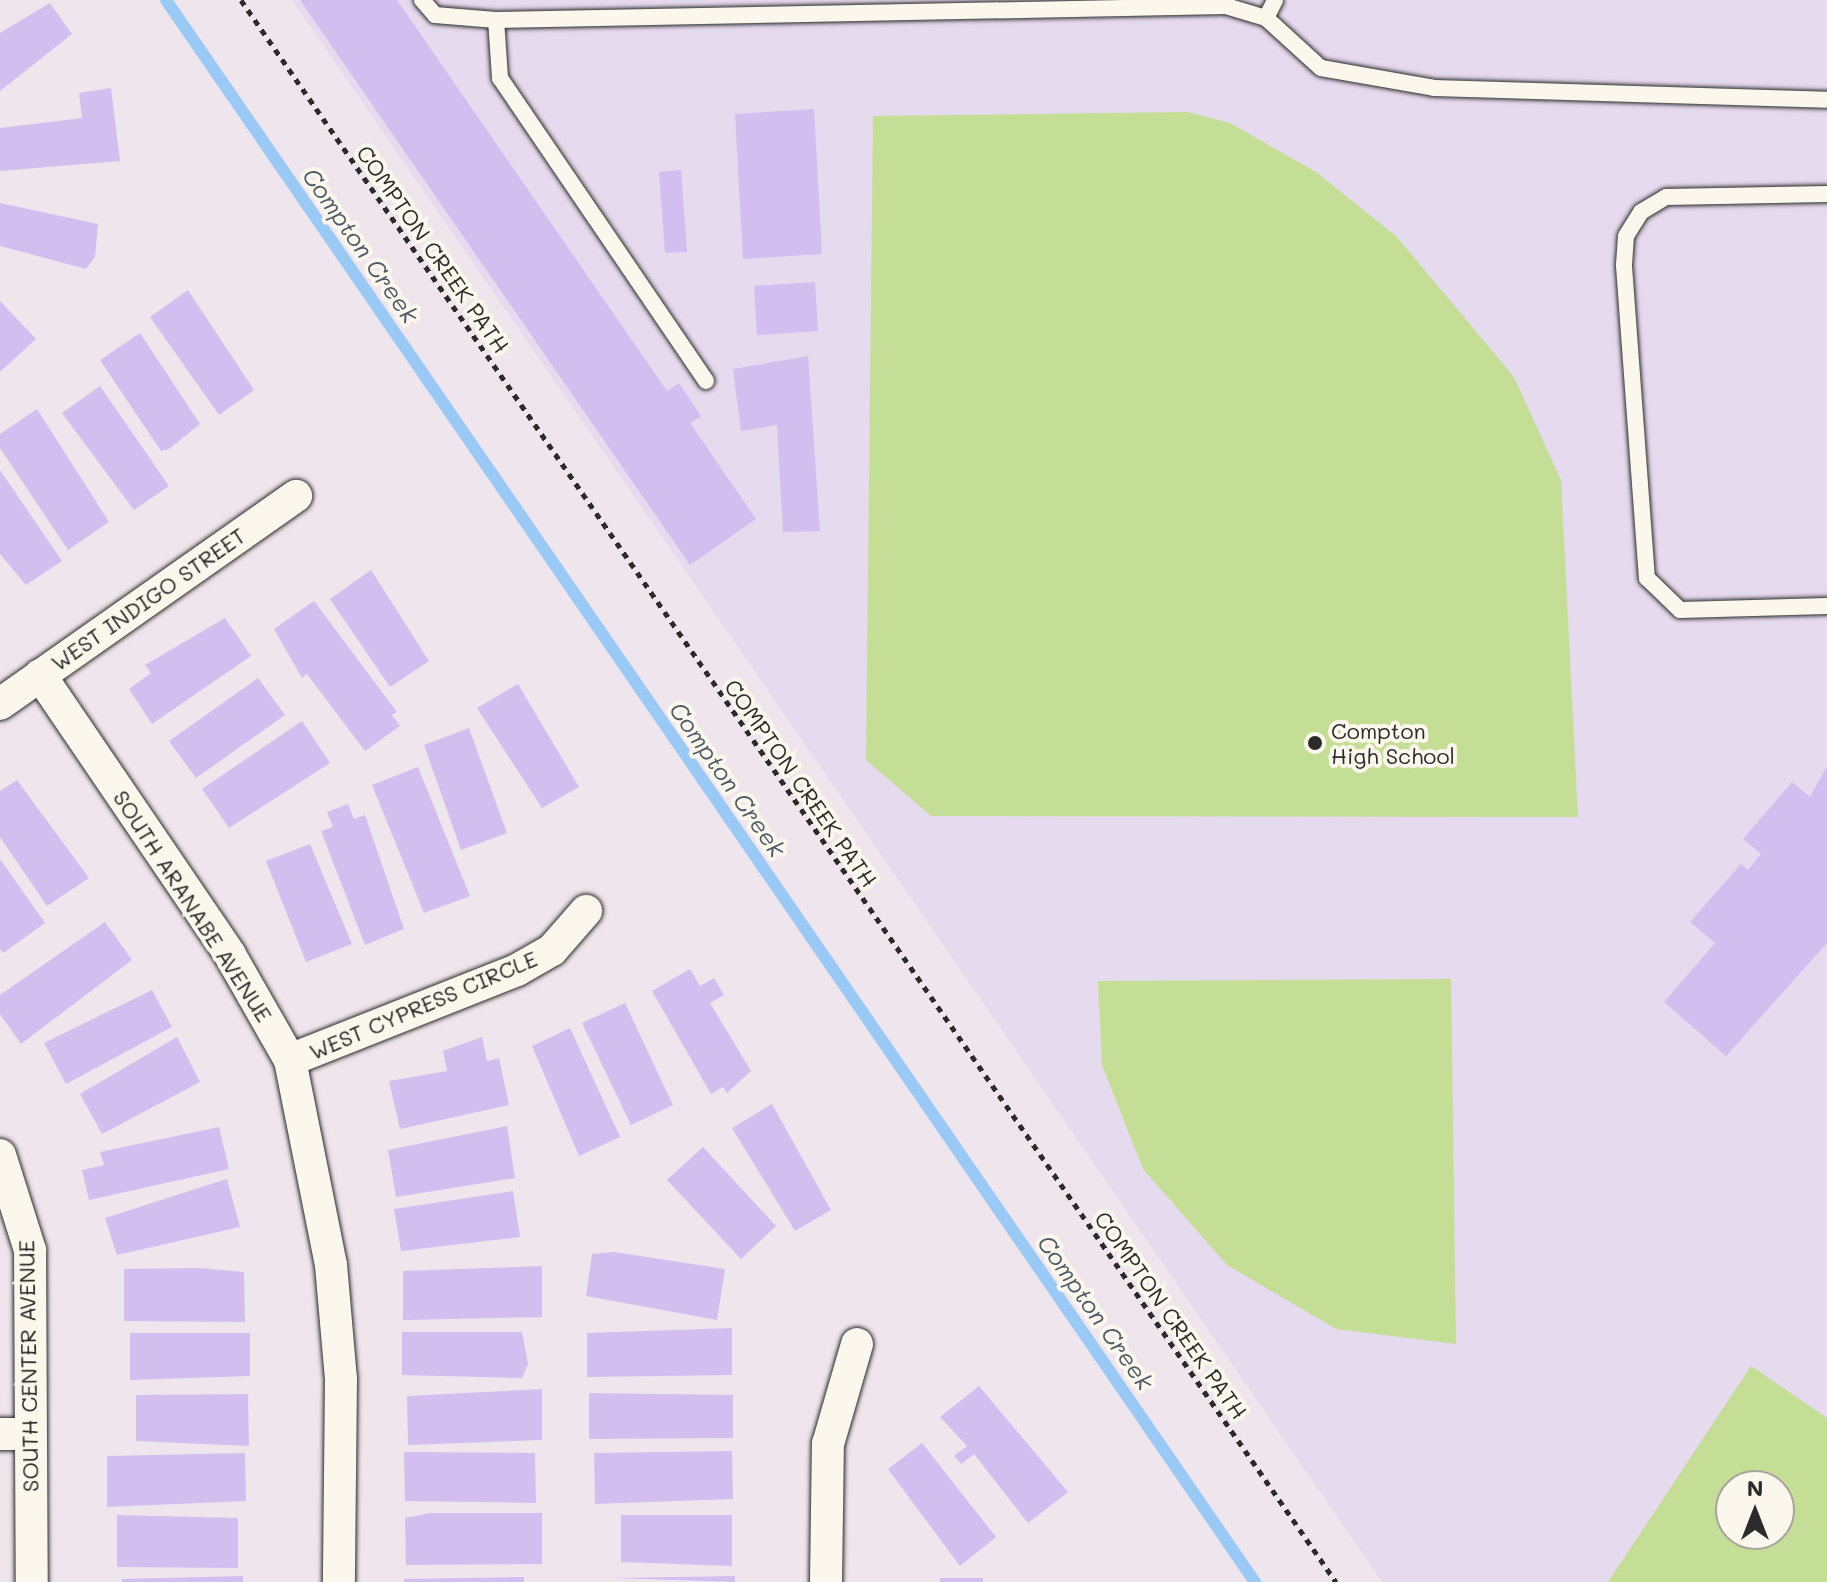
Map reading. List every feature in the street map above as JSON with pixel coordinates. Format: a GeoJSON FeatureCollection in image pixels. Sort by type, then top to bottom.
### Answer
{"type":"FeatureCollection","features":[{"type":"Feature","properties":{"kind":"street","name":"WEST INDIGO STREET"},"geometry":{"type":"LineString","coordinates":[[0,704],[296,496]]}},
{"type":"Feature","properties":{"kind":"street","name":"SOUTH ARANABE AVENUE"},"geometry":{"type":"LineString","coordinates":[[40,675],[230,955],[290,1060],[331,1265],[341,1379],[339,1582]]}},
{"type":"Feature","properties":{"kind":"street","name":"WEST CYPRESS CIRCLE"},"geometry":{"type":"LineString","coordinates":[[290,1060],[517,970],[552,950],[586,911]]}},
{"type":"Feature","properties":{"kind":"street","name":"SOUTH CENTER AVENUE"},"geometry":{"type":"LineString","coordinates":[[0,1155],[30,1250],[15,1434],[32,1582]]}},
{"type":"Feature","properties":{"kind":"street"},"geometry":{"type":"LineString","coordinates":[[826,1582],[828,1444],[857,1344]]}},
{"type":"Feature","properties":{"kind":"lane"},"geometry":{"type":"LineString","coordinates":[[422,0],[435,15],[496,20],[1226,6],[1266,18],[1321,68],[1434,88],[1827,100]]}},
{"type":"Feature","properties":{"kind":"lane"},"geometry":{"type":"LineString","coordinates":[[1266,18],[1275,0]]}},
{"type":"Feature","properties":{"kind":"lane"},"geometry":{"type":"LineString","coordinates":[[496,20],[500,78],[706,381]]}},
{"type":"Feature","properties":{"kind":"lane"},"geometry":{"type":"LineString","coordinates":[[1827,194],[1666,197],[1641,212],[1626,236],[1624,266],[1647,578],[1680,610],[1827,606]]}},
{"type":"Feature","properties":{"kind":"path","name":"COMPTON CREEK PATH"},"geometry":{"type":"LineString","coordinates":[[241,0],[1336,1582]]}},
{"type":"Feature","properties":{"kind":"shaded area","name":"Compton High School"},"geometry":{"type":"Polygon","coordinates":[[[292,0],[1827,0],[1827,1582],[1382,1582],[292,0]]]}},
{"type":"Feature","properties":{"kind":"green space"},"geometry":{"type":"Polygon","coordinates":[[[1188,112],[1230,123],[1316,172],[1396,236],[1514,377],[1561,480],[1578,817],[931,816],[866,760],[873,116],[1188,112]]]}},
{"type":"Feature","properties":{"kind":"green space"},"geometry":{"type":"Polygon","coordinates":[[[1451,979],[1456,1344],[1336,1329],[1227,1265],[1143,1169],[1102,1065],[1098,981],[1451,979]]]}},
{"type":"Feature","properties":{"kind":"green space"},"geometry":{"type":"Polygon","coordinates":[[[1751,1366],[1827,1418],[1827,1582],[1608,1582],[1751,1366]]]}},
{"type":"Feature","properties":{"kind":"building"},"geometry":{"type":"Polygon","coordinates":[[[300,0],[397,0],[667,391],[679,383],[701,416],[690,423],[756,519],[690,565],[300,0]]]}},
{"type":"Feature","properties":{"kind":"building"},"geometry":{"type":"Polygon","coordinates":[[[50,3],[72,34],[0,91],[0,33],[50,3]]]}},
{"type":"Feature","properties":{"kind":"building"},"geometry":{"type":"Polygon","coordinates":[[[111,88],[120,161],[0,171],[0,128],[82,118],[79,93],[111,88]]]}},
{"type":"Feature","properties":{"kind":"building"},"geometry":{"type":"Polygon","coordinates":[[[814,109],[822,254],[743,259],[735,114],[814,109]]]}},
{"type":"Feature","properties":{"kind":"building"},"geometry":{"type":"Polygon","coordinates":[[[681,170],[687,252],[665,253],[659,172],[681,170]]]}},
{"type":"Feature","properties":{"kind":"building"},"geometry":{"type":"Polygon","coordinates":[[[0,203],[98,224],[95,257],[86,269],[0,246],[0,203]]]}},
{"type":"Feature","properties":{"kind":"building"},"geometry":{"type":"Polygon","coordinates":[[[815,282],[818,331],[757,335],[754,286],[815,282]]]}},
{"type":"Feature","properties":{"kind":"building"},"geometry":{"type":"Polygon","coordinates":[[[188,290],[254,390],[219,415],[150,317],[188,290]]]}},
{"type":"Feature","properties":{"kind":"building"},"geometry":{"type":"Polygon","coordinates":[[[0,301],[36,339],[0,372],[0,301]]]}},
{"type":"Feature","properties":{"kind":"building"},"geometry":{"type":"Polygon","coordinates":[[[140,333],[200,424],[169,449],[161,451],[100,360],[140,333]]]}},
{"type":"Feature","properties":{"kind":"building"},"geometry":{"type":"Polygon","coordinates":[[[808,356],[820,531],[783,532],[777,425],[741,431],[733,369],[808,356]]]}},
{"type":"Feature","properties":{"kind":"building"},"geometry":{"type":"Polygon","coordinates":[[[100,386],[169,486],[134,510],[62,413],[100,386]]]}},
{"type":"Feature","properties":{"kind":"building"},"geometry":{"type":"Polygon","coordinates":[[[37,409],[109,522],[68,550],[0,448],[0,434],[37,409]]]}},
{"type":"Feature","properties":{"kind":"building"},"geometry":{"type":"Polygon","coordinates":[[[0,470],[62,561],[26,585],[0,554],[0,470]]]}},
{"type":"Feature","properties":{"kind":"building"},"geometry":{"type":"Polygon","coordinates":[[[371,570],[429,661],[390,687],[330,599],[371,570]]]}},
{"type":"Feature","properties":{"kind":"building"},"geometry":{"type":"Polygon","coordinates":[[[314,601],[397,712],[392,715],[400,726],[365,751],[307,674],[302,678],[274,629],[314,601]]]}},
{"type":"Feature","properties":{"kind":"building"},"geometry":{"type":"Polygon","coordinates":[[[225,618],[251,656],[152,724],[129,689],[151,673],[145,665],[225,618]]]}},
{"type":"Feature","properties":{"kind":"building"},"geometry":{"type":"Polygon","coordinates":[[[258,678],[285,715],[196,778],[169,741],[258,678]]]}},
{"type":"Feature","properties":{"kind":"building"},"geometry":{"type":"Polygon","coordinates":[[[518,684],[579,787],[542,808],[477,708],[518,684]]]}},
{"type":"Feature","properties":{"kind":"building"},"geometry":{"type":"Polygon","coordinates":[[[302,721],[330,763],[229,828],[202,789],[302,721]]]}},
{"type":"Feature","properties":{"kind":"building"},"geometry":{"type":"Polygon","coordinates":[[[469,728],[507,833],[461,850],[424,745],[469,728]]]}},
{"type":"Feature","properties":{"kind":"building"},"geometry":{"type":"Polygon","coordinates":[[[1827,766],[1827,943],[1726,1056],[1664,1002],[1715,943],[1690,922],[1741,864],[1748,870],[1761,854],[1743,839],[1792,782],[1810,797],[1827,766]]]}},
{"type":"Feature","properties":{"kind":"building"},"geometry":{"type":"Polygon","coordinates":[[[418,767],[470,896],[424,913],[372,785],[418,767]]]}},
{"type":"Feature","properties":{"kind":"building"},"geometry":{"type":"Polygon","coordinates":[[[17,780],[89,878],[47,906],[0,837],[0,791],[17,780]]]}},
{"type":"Feature","properties":{"kind":"building"},"geometry":{"type":"Polygon","coordinates":[[[348,804],[354,819],[365,815],[404,929],[365,945],[321,831],[333,827],[327,812],[348,804]]]}},
{"type":"Feature","properties":{"kind":"building"},"geometry":{"type":"Polygon","coordinates":[[[310,844],[352,944],[306,962],[266,861],[310,844]]]}},
{"type":"Feature","properties":{"kind":"building"},"geometry":{"type":"Polygon","coordinates":[[[0,859],[45,923],[3,953],[0,949],[0,859]]]}},
{"type":"Feature","properties":{"kind":"building"},"geometry":{"type":"Polygon","coordinates":[[[105,922],[132,960],[21,1044],[0,1014],[0,995],[105,922]]]}},
{"type":"Feature","properties":{"kind":"building"},"geometry":{"type":"Polygon","coordinates":[[[690,969],[700,986],[714,978],[724,995],[710,1003],[751,1071],[727,1093],[723,1087],[711,1094],[652,991],[690,969]]]}},
{"type":"Feature","properties":{"kind":"building"},"geometry":{"type":"Polygon","coordinates":[[[152,990],[172,1027],[66,1084],[44,1043],[152,990]]]}},
{"type":"Feature","properties":{"kind":"building"},"geometry":{"type":"Polygon","coordinates":[[[625,1003],[673,1105],[631,1125],[582,1023],[625,1003]]]}},
{"type":"Feature","properties":{"kind":"building"},"geometry":{"type":"Polygon","coordinates":[[[570,1028],[620,1137],[579,1156],[532,1046],[570,1028]]]}},
{"type":"Feature","properties":{"kind":"building"},"geometry":{"type":"Polygon","coordinates":[[[177,1037],[200,1082],[102,1134],[80,1094],[177,1037]]]}},
{"type":"Feature","properties":{"kind":"building"},"geometry":{"type":"Polygon","coordinates":[[[482,1037],[487,1061],[499,1058],[509,1105],[400,1129],[389,1081],[447,1071],[443,1051],[482,1037]]]}},
{"type":"Feature","properties":{"kind":"building"},"geometry":{"type":"Polygon","coordinates":[[[772,1104],[831,1210],[795,1231],[732,1128],[772,1104]]]}},
{"type":"Feature","properties":{"kind":"building"},"geometry":{"type":"Polygon","coordinates":[[[507,1126],[515,1178],[396,1197],[388,1150],[507,1126]]]}},
{"type":"Feature","properties":{"kind":"building"},"geometry":{"type":"Polygon","coordinates":[[[219,1127],[229,1169],[89,1200],[82,1170],[104,1165],[100,1152],[219,1127]]]}},
{"type":"Feature","properties":{"kind":"building"},"geometry":{"type":"Polygon","coordinates":[[[703,1147],[776,1226],[741,1259],[667,1180],[703,1147]]]}},
{"type":"Feature","properties":{"kind":"building"},"geometry":{"type":"Polygon","coordinates":[[[227,1179],[240,1227],[117,1255],[105,1218],[227,1179]]]}},
{"type":"Feature","properties":{"kind":"building"},"geometry":{"type":"Polygon","coordinates":[[[513,1191],[520,1237],[401,1251],[394,1209],[513,1191]]]}},
{"type":"Feature","properties":{"kind":"building"},"geometry":{"type":"Polygon","coordinates":[[[614,1252],[725,1269],[717,1320],[586,1296],[592,1254],[614,1252]]]}},
{"type":"Feature","properties":{"kind":"building"},"geometry":{"type":"Polygon","coordinates":[[[542,1266],[542,1317],[403,1320],[403,1271],[542,1266]]]}},
{"type":"Feature","properties":{"kind":"building"},"geometry":{"type":"Polygon","coordinates":[[[199,1268],[244,1272],[245,1322],[124,1321],[124,1269],[199,1268]]]}},
{"type":"Feature","properties":{"kind":"building"},"geometry":{"type":"Polygon","coordinates":[[[732,1328],[732,1375],[587,1377],[587,1333],[732,1328]]]}},
{"type":"Feature","properties":{"kind":"building"},"geometry":{"type":"Polygon","coordinates":[[[402,1332],[522,1332],[528,1364],[522,1378],[402,1375],[402,1332]]]}},
{"type":"Feature","properties":{"kind":"building"},"geometry":{"type":"Polygon","coordinates":[[[130,1333],[250,1333],[250,1376],[130,1380],[130,1333]]]}},
{"type":"Feature","properties":{"kind":"building"},"geometry":{"type":"Polygon","coordinates":[[[979,1386],[1068,1492],[1028,1523],[974,1454],[961,1464],[954,1456],[967,1446],[940,1417],[979,1386]]]}},
{"type":"Feature","properties":{"kind":"building"},"geometry":{"type":"Polygon","coordinates":[[[542,1389],[542,1440],[408,1445],[407,1396],[542,1389]]]}},
{"type":"Feature","properties":{"kind":"building"},"geometry":{"type":"Polygon","coordinates":[[[589,1393],[733,1395],[733,1438],[589,1439],[589,1393]]]}},
{"type":"Feature","properties":{"kind":"building"},"geometry":{"type":"Polygon","coordinates":[[[248,1394],[249,1446],[136,1441],[136,1395],[248,1394]]]}},
{"type":"Feature","properties":{"kind":"building"},"geometry":{"type":"Polygon","coordinates":[[[922,1443],[996,1537],[960,1566],[888,1469],[922,1443]]]}},
{"type":"Feature","properties":{"kind":"building"},"geometry":{"type":"Polygon","coordinates":[[[732,1451],[733,1499],[595,1504],[594,1453],[732,1451]]]}},
{"type":"Feature","properties":{"kind":"building"},"geometry":{"type":"Polygon","coordinates":[[[404,1452],[535,1453],[536,1503],[405,1501],[404,1452]]]}},
{"type":"Feature","properties":{"kind":"building"},"geometry":{"type":"Polygon","coordinates":[[[245,1453],[246,1501],[107,1507],[107,1456],[245,1453]]]}},
{"type":"Feature","properties":{"kind":"building"},"geometry":{"type":"Polygon","coordinates":[[[431,1513],[542,1513],[542,1564],[406,1565],[405,1518],[431,1513]]]}},
{"type":"Feature","properties":{"kind":"building"},"geometry":{"type":"Polygon","coordinates":[[[117,1515],[238,1518],[238,1568],[117,1567],[117,1515]]]}},
{"type":"Feature","properties":{"kind":"building"},"geometry":{"type":"Polygon","coordinates":[[[621,1515],[732,1515],[732,1566],[621,1562],[621,1515]]]}},
{"type":"Feature","properties":{"kind":"building"},"geometry":{"type":"Polygon","coordinates":[[[243,1576],[243,1582],[122,1582],[122,1579],[243,1576]]]}},
{"type":"Feature","properties":{"kind":"building"},"geometry":{"type":"Polygon","coordinates":[[[735,1576],[735,1582],[613,1578],[735,1576]]]}},
{"type":"Feature","properties":{"kind":"building"},"geometry":{"type":"Polygon","coordinates":[[[524,1577],[524,1582],[404,1582],[404,1579],[524,1577]]]}},
{"type":"Feature","properties":{"kind":"building"},"geometry":{"type":"Polygon","coordinates":[[[940,1578],[983,1578],[983,1582],[940,1582],[940,1578]]]}},
{"type":"Feature","properties":{"kind":"waterway","name":"Compton Creek"},"geometry":{"type":"LineString","coordinates":[[166,0],[1255,1582]]}},
{"type":"Feature","properties":{"kind":"place","name":"Compton High School"},"geometry":{"type":"Point","coordinates":[1315,743]}}]}
